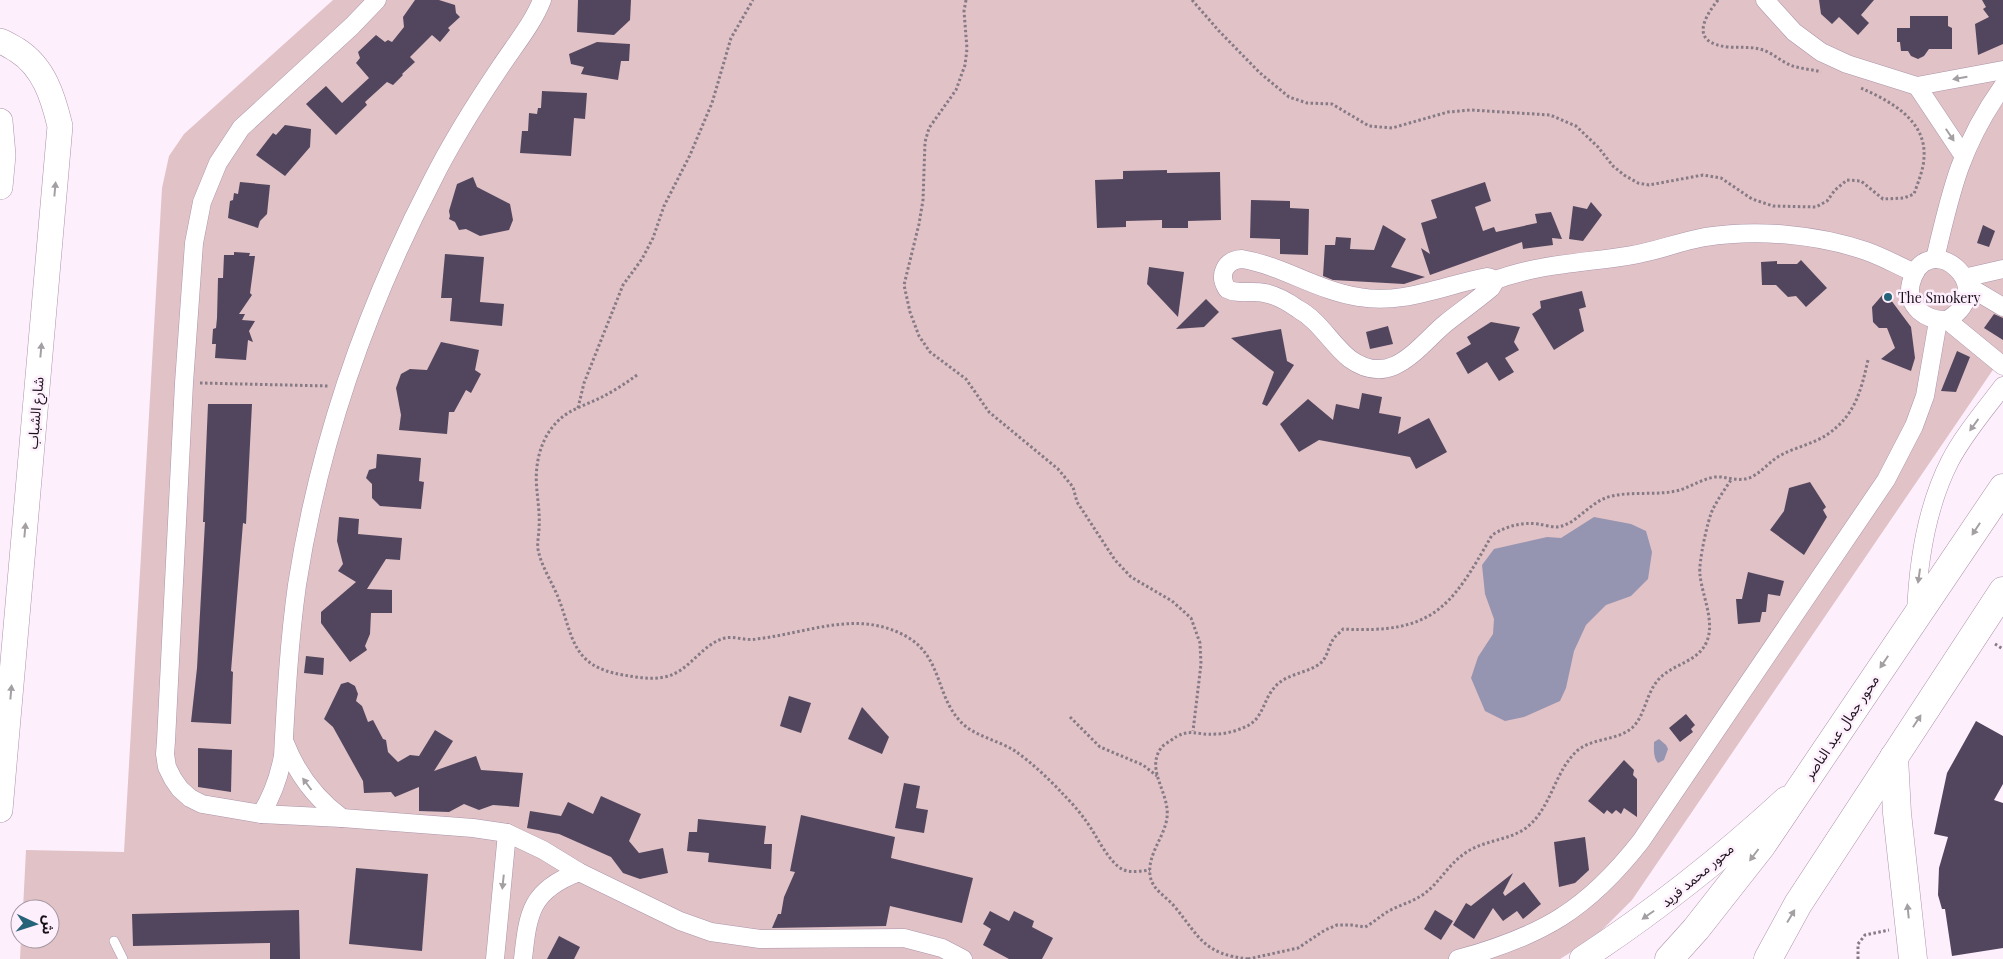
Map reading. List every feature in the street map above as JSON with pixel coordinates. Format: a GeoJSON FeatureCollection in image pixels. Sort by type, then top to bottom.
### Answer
{"type":"FeatureCollection","features":[{"type":"Feature","properties":{"kind":"main road","name":"محور جمال عبد الناصر"},"geometry":{"type":"LineString","coordinates":[[1669,959],[1740,874],[1805,782],[2003,488]]}},
{"type":"Feature","properties":{"kind":"main road"},"geometry":{"type":"LineString","coordinates":[[1768,959],[1798,904],[2003,591]]}},
{"type":"Feature","properties":{"kind":"main road"},"geometry":{"type":"LineString","coordinates":[[1894,757],[1897,813],[1913,959]]}},
{"type":"Feature","properties":{"kind":"street"},"geometry":{"type":"LineString","coordinates":[[377,0],[352,26],[241,128],[218,163],[209,182],[197,222],[184,383],[165,754],[173,779],[190,798],[202,804],[215,807],[261,814],[473,828],[508,833],[543,850],[580,872],[680,921],[711,932],[760,939],[904,938],[942,948],[963,959]]}},
{"type":"Feature","properties":{"kind":"street"},"geometry":{"type":"LineString","coordinates":[[261,814],[269,801],[280,771],[284,740],[289,652],[298,585],[321,470],[344,386],[372,310],[404,235],[441,163],[542,0]]}},
{"type":"Feature","properties":{"kind":"street"},"geometry":{"type":"LineString","coordinates":[[1765,0],[1794,32],[1821,52],[1847,64],[1917,86],[2003,70]]}},
{"type":"Feature","properties":{"kind":"street","name":"شارع الشباب"},"geometry":{"type":"LineString","coordinates":[[0,41],[26,56],[43,76],[54,102],[60,126],[0,810]]}},
{"type":"Feature","properties":{"kind":"street"},"geometry":{"type":"LineString","coordinates":[[1917,86],[1963,155]]}},
{"type":"Feature","properties":{"kind":"street"},"geometry":{"type":"LineString","coordinates":[[1935,259],[1949,197],[1963,155],[1979,123],[2003,86]]}},
{"type":"Feature","properties":{"kind":"street"},"geometry":{"type":"LineString","coordinates":[[0,121],[3,155],[0,187]]}},
{"type":"Feature","properties":{"kind":"street"},"geometry":{"type":"LineString","coordinates":[[1494,281],[1546,266],[1629,256],[1651,252],[1686,241],[1739,234],[1793,236],[1830,241],[1865,251],[1914,273]]}},
{"type":"Feature","properties":{"kind":"street"},"geometry":{"type":"LineString","coordinates":[[2003,307],[1970,283],[1960,266],[1948,260],[1935,259],[1923,264],[1914,273],[1910,285],[1910,298],[1916,309],[1926,317],[1943,320],[2003,366]]}},
{"type":"Feature","properties":{"kind":"street"},"geometry":{"type":"LineString","coordinates":[[1248,260],[1334,290],[1368,299],[1406,297],[1487,277],[1494,281],[1494,285],[1491,288],[1446,323],[1412,356],[1398,365],[1381,369],[1352,360],[1306,313],[1288,302],[1264,293],[1232,292],[1224,285],[1223,276],[1225,267],[1232,261],[1248,260]]}},
{"type":"Feature","properties":{"kind":"street"},"geometry":{"type":"LineString","coordinates":[[1970,283],[2003,269]]}},
{"type":"Feature","properties":{"kind":"street"},"geometry":{"type":"LineString","coordinates":[[1943,320],[1960,314],[1969,302],[1970,283]]}},
{"type":"Feature","properties":{"kind":"street"},"geometry":{"type":"LineString","coordinates":[[1458,959],[1521,938],[1567,914],[1607,881],[1641,841],[1886,480],[1914,426],[1925,396],[1943,320]]}},
{"type":"Feature","properties":{"kind":"street"},"geometry":{"type":"LineString","coordinates":[[1916,615],[1917,583],[1922,553],[1933,505],[1942,478],[1961,442],[2003,386]]}},
{"type":"Feature","properties":{"kind":"street"},"geometry":{"type":"LineString","coordinates":[[284,740],[290,756],[306,784],[329,808],[342,818]]}},
{"type":"Feature","properties":{"kind":"street","name":"محور محمد فريد"},"geometry":{"type":"LineString","coordinates":[[1582,959],[1657,908],[1696,878],[1805,782]]}},
{"type":"Feature","properties":{"kind":"street"},"geometry":{"type":"LineString","coordinates":[[495,959],[508,833]]}},
{"type":"Feature","properties":{"kind":"street"},"geometry":{"type":"LineString","coordinates":[[523,959],[528,921],[533,907],[551,886],[563,878],[580,872]]}},
{"type":"Feature","properties":{"kind":"lane"},"geometry":{"type":"LineString","coordinates":[[114,942],[123,959]]}},
{"type":"Feature","properties":{"kind":"path"},"geometry":{"type":"LineString","coordinates":[[578,408],[584,383],[623,285],[642,259],[653,238],[664,206],[690,155],[712,103],[731,38],[753,0]]}},
{"type":"Feature","properties":{"kind":"path"},"geometry":{"type":"LineString","coordinates":[[966,0],[964,11],[965,64],[956,90],[929,128],[925,142],[923,200],[904,285],[910,312],[919,336],[930,352],[966,379],[989,412],[1058,469],[1073,487],[1078,502],[1087,518],[1115,560],[1131,576],[1172,601],[1191,618],[1200,643],[1200,664],[1193,731]]}},
{"type":"Feature","properties":{"kind":"path"},"geometry":{"type":"LineString","coordinates":[[1192,0],[1260,73],[1289,97],[1306,103],[1332,104],[1369,126],[1392,128],[1448,112],[1471,110],[1550,115],[1576,126],[1598,147],[1613,166],[1638,183],[1649,185],[1703,175],[1722,178],[1752,200],[1773,206],[1816,207],[1827,201],[1835,190],[1847,180],[1861,181],[1883,199],[1904,198],[1914,194],[1924,155],[1921,135],[1915,125],[1897,107],[1886,99],[1856,85]]}},
{"type":"Feature","properties":{"kind":"path"},"geometry":{"type":"LineString","coordinates":[[1718,0],[1708,12],[1702,26],[1704,34],[1710,40],[1727,47],[1745,46],[1764,50],[1791,65],[1826,74]]}},
{"type":"Feature","properties":{"kind":"path"},"geometry":{"type":"LineString","coordinates":[[1732,480],[1712,510],[1699,566],[1708,605],[1708,640],[1702,650],[1690,660],[1670,668],[1657,681],[1649,693],[1634,726],[1619,736],[1601,739],[1584,746],[1572,756],[1564,767],[1549,799],[1538,816],[1526,828],[1512,836],[1487,842],[1464,853],[1424,893],[1406,904],[1394,908],[1365,927],[1337,925],[1325,930],[1298,948],[1248,959],[1230,958],[1209,948],[1196,937],[1174,906],[1156,888],[1150,875],[1152,857],[1166,822],[1168,811],[1154,764],[1161,747],[1178,734],[1193,731],[1215,735],[1232,732],[1250,724],[1258,716],[1274,688],[1288,677],[1317,666],[1326,658],[1334,638],[1343,629],[1384,630],[1407,626],[1428,617],[1455,596],[1492,535],[1501,530],[1516,524],[1557,527],[1574,520],[1598,501],[1613,496],[1681,490],[1698,481],[1718,476],[1732,480],[1748,479],[1760,472],[1780,455],[1827,435],[1849,415],[1862,390],[1868,360]]}},
{"type":"Feature","properties":{"kind":"path"},"geometry":{"type":"LineString","coordinates":[[637,375],[618,388],[560,419],[544,440],[538,458],[536,484],[539,515],[538,548],[563,610],[569,632],[580,654],[591,664],[608,672],[644,678],[666,677],[683,669],[698,654],[725,638],[753,640],[790,632],[861,622],[880,625],[912,640],[926,653],[936,667],[950,707],[960,722],[972,731],[1016,752],[1061,792],[1086,820],[1113,861],[1123,870],[1150,870]]}},
{"type":"Feature","properties":{"kind":"path"},"geometry":{"type":"LineString","coordinates":[[184,383],[344,386]]}},
{"type":"Feature","properties":{"kind":"path"},"geometry":{"type":"LineString","coordinates":[[1070,717],[1100,747],[1143,765],[1158,776]]}},
{"type":"Feature","properties":{"kind":"path"},"geometry":{"type":"LineString","coordinates":[[1858,959],[1858,944],[1865,935],[1909,926]]}},
{"type":"Feature","properties":{"kind":"shaded area"},"geometry":{"type":"Polygon","coordinates":[[[333,0],[2003,0],[2003,355],[1632,900],[1594,938],[1560,959],[20,959],[20,949],[60,949],[60,899],[24,899],[26,850],[124,852],[162,188],[169,156],[184,134],[333,0]]]}},
{"type":"Feature","properties":{"kind":"water"},"geometry":{"type":"Polygon","coordinates":[[[1594,517],[1631,524],[1646,531],[1652,552],[1648,579],[1631,596],[1606,605],[1586,625],[1574,651],[1566,688],[1560,701],[1524,717],[1505,721],[1485,711],[1471,678],[1478,657],[1493,634],[1494,619],[1485,594],[1482,565],[1494,549],[1547,537],[1561,538],[1594,517]]]}},
{"type":"Feature","properties":{"kind":"water"},"geometry":{"type":"Polygon","coordinates":[[[1659,739],[1668,749],[1664,760],[1658,763],[1655,756],[1654,742],[1659,739]]]}},
{"type":"Feature","properties":{"kind":"building"},"geometry":{"type":"Polygon","coordinates":[[[415,0],[439,0],[455,5],[456,13],[460,17],[448,28],[450,30],[440,42],[432,35],[410,57],[415,62],[403,75],[393,85],[387,82],[365,102],[367,105],[336,135],[306,104],[326,86],[342,103],[369,78],[356,63],[360,58],[358,52],[376,35],[385,42],[388,40],[392,42],[404,27],[403,17],[415,0]]]}},
{"type":"Feature","properties":{"kind":"building"},"geometry":{"type":"Polygon","coordinates":[[[578,0],[631,0],[630,20],[614,35],[577,32],[578,0]]]}},
{"type":"Feature","properties":{"kind":"building"},"geometry":{"type":"Polygon","coordinates":[[[1819,0],[1874,0],[1861,15],[1869,23],[1858,35],[1839,17],[1832,24],[1821,14],[1819,0]]]}},
{"type":"Feature","properties":{"kind":"building"},"geometry":{"type":"Polygon","coordinates":[[[1982,0],[2003,0],[2003,44],[1978,55],[1975,24],[1989,17],[1983,9],[1986,7],[1982,0]]]}},
{"type":"Feature","properties":{"kind":"building"},"geometry":{"type":"Polygon","coordinates":[[[1910,16],[1948,16],[1948,26],[1952,28],[1952,49],[1929,49],[1924,56],[1918,59],[1911,56],[1908,51],[1901,51],[1900,42],[1897,42],[1897,28],[1910,28],[1910,16]]]}},
{"type":"Feature","properties":{"kind":"building"},"geometry":{"type":"Polygon","coordinates":[[[597,42],[630,44],[629,61],[621,61],[618,80],[581,74],[584,67],[571,64],[569,54],[597,42]]]}},
{"type":"Feature","properties":{"kind":"building"},"geometry":{"type":"Polygon","coordinates":[[[542,91],[587,93],[585,119],[574,118],[571,156],[520,153],[522,131],[528,131],[529,113],[537,114],[538,108],[541,108],[542,91]]]}},
{"type":"Feature","properties":{"kind":"building"},"geometry":{"type":"Polygon","coordinates":[[[285,125],[311,129],[310,147],[285,176],[256,155],[273,133],[276,135],[285,125]]]}},
{"type":"Feature","properties":{"kind":"building"},"geometry":{"type":"Polygon","coordinates":[[[1167,170],[1167,173],[1220,172],[1221,220],[1188,221],[1188,228],[1162,228],[1162,220],[1126,221],[1126,227],[1097,228],[1095,180],[1123,179],[1123,171],[1167,170]]]}},
{"type":"Feature","properties":{"kind":"building"},"geometry":{"type":"Polygon","coordinates":[[[473,177],[477,187],[510,204],[513,220],[509,230],[480,236],[466,229],[459,230],[455,222],[449,219],[449,211],[457,184],[473,177]]]}},
{"type":"Feature","properties":{"kind":"building"},"geometry":{"type":"Polygon","coordinates":[[[240,182],[270,185],[267,214],[260,221],[258,228],[228,218],[230,201],[233,200],[234,193],[238,194],[240,182]]]}},
{"type":"Feature","properties":{"kind":"building"},"geometry":{"type":"Polygon","coordinates":[[[1485,182],[1491,201],[1475,207],[1483,231],[1494,227],[1496,232],[1537,223],[1535,214],[1551,212],[1562,239],[1552,238],[1553,245],[1523,249],[1522,242],[1430,275],[1421,248],[1430,254],[1421,223],[1437,218],[1431,200],[1485,182]]]}},
{"type":"Feature","properties":{"kind":"building"},"geometry":{"type":"Polygon","coordinates":[[[1251,200],[1290,201],[1290,208],[1309,209],[1308,255],[1280,254],[1280,239],[1250,238],[1251,200]]]}},
{"type":"Feature","properties":{"kind":"building"},"geometry":{"type":"Polygon","coordinates":[[[1591,202],[1602,215],[1583,241],[1569,239],[1573,206],[1587,209],[1591,202]]]}},
{"type":"Feature","properties":{"kind":"building"},"geometry":{"type":"Polygon","coordinates":[[[1383,225],[1406,239],[1391,267],[1425,277],[1404,284],[1333,280],[1323,276],[1325,245],[1335,245],[1336,237],[1351,238],[1350,249],[1374,250],[1383,225]]]}},
{"type":"Feature","properties":{"kind":"building"},"geometry":{"type":"Polygon","coordinates":[[[1983,225],[1995,231],[1989,247],[1977,243],[1983,225]]]}},
{"type":"Feature","properties":{"kind":"building"},"geometry":{"type":"Polygon","coordinates":[[[234,252],[250,253],[249,256],[255,256],[250,293],[252,295],[239,314],[245,314],[242,320],[255,321],[249,331],[253,342],[248,340],[246,360],[215,358],[216,344],[212,344],[213,329],[216,328],[217,318],[218,278],[223,278],[224,255],[234,255],[234,252]]]}},
{"type":"Feature","properties":{"kind":"building"},"geometry":{"type":"Polygon","coordinates":[[[445,254],[484,257],[480,302],[504,304],[502,326],[450,321],[452,298],[441,298],[445,254]]]}},
{"type":"Feature","properties":{"kind":"building"},"geometry":{"type":"Polygon","coordinates":[[[1801,260],[1827,288],[1806,307],[1796,296],[1788,297],[1776,285],[1762,285],[1761,262],[1777,261],[1777,264],[1797,264],[1801,260]]]}},
{"type":"Feature","properties":{"kind":"building"},"geometry":{"type":"Polygon","coordinates":[[[1149,267],[1184,272],[1178,317],[1147,284],[1149,267]]]}},
{"type":"Feature","properties":{"kind":"building"},"geometry":{"type":"Polygon","coordinates":[[[1582,291],[1586,307],[1579,309],[1584,331],[1554,350],[1532,314],[1541,308],[1540,301],[1582,291]]]}},
{"type":"Feature","properties":{"kind":"building"},"geometry":{"type":"Polygon","coordinates":[[[1885,292],[1911,327],[1915,358],[1911,371],[1881,359],[1895,348],[1887,328],[1879,328],[1873,322],[1872,307],[1885,292]]]}},
{"type":"Feature","properties":{"kind":"building"},"geometry":{"type":"Polygon","coordinates":[[[1206,299],[1219,312],[1204,327],[1176,329],[1206,299]]]}},
{"type":"Feature","properties":{"kind":"building"},"geometry":{"type":"Polygon","coordinates":[[[1994,314],[2003,318],[2003,340],[1984,328],[1994,314]]]}},
{"type":"Feature","properties":{"kind":"building"},"geometry":{"type":"Polygon","coordinates":[[[1491,322],[1520,327],[1514,342],[1519,350],[1505,358],[1514,372],[1499,381],[1487,362],[1468,374],[1456,353],[1471,344],[1467,337],[1491,322]]]}},
{"type":"Feature","properties":{"kind":"building"},"geometry":{"type":"Polygon","coordinates":[[[1388,326],[1393,344],[1370,349],[1366,332],[1388,326]]]}},
{"type":"Feature","properties":{"kind":"building"},"geometry":{"type":"Polygon","coordinates":[[[1281,329],[1287,361],[1294,365],[1267,406],[1262,404],[1274,372],[1231,338],[1281,329]]]}},
{"type":"Feature","properties":{"kind":"building"},"geometry":{"type":"Polygon","coordinates":[[[441,342],[479,350],[475,370],[481,374],[471,393],[466,390],[454,412],[449,412],[447,434],[399,430],[401,415],[396,388],[401,374],[410,369],[427,370],[441,342]]]}},
{"type":"Feature","properties":{"kind":"building"},"geometry":{"type":"Polygon","coordinates":[[[1957,351],[1970,357],[1956,392],[1941,391],[1957,351]]]}},
{"type":"Feature","properties":{"kind":"building"},"geometry":{"type":"Polygon","coordinates":[[[1362,393],[1382,397],[1379,413],[1401,417],[1398,434],[1429,418],[1447,452],[1416,469],[1410,457],[1319,440],[1299,452],[1280,424],[1308,399],[1333,420],[1336,404],[1359,409],[1362,393]]]}},
{"type":"Feature","properties":{"kind":"building"},"geometry":{"type":"Polygon","coordinates":[[[208,404],[252,404],[246,524],[243,523],[231,671],[233,672],[231,724],[191,722],[197,668],[205,522],[203,522],[208,404]]]}},
{"type":"Feature","properties":{"kind":"building"},"geometry":{"type":"Polygon","coordinates":[[[377,454],[421,458],[419,481],[424,482],[421,509],[380,506],[372,498],[372,484],[366,478],[369,470],[376,468],[377,454]]]}},
{"type":"Feature","properties":{"kind":"building"},"geometry":{"type":"Polygon","coordinates":[[[1810,482],[1826,507],[1823,510],[1827,517],[1804,555],[1770,530],[1784,511],[1789,488],[1810,482]]]}},
{"type":"Feature","properties":{"kind":"building"},"geometry":{"type":"Polygon","coordinates":[[[339,517],[359,519],[358,534],[402,538],[400,560],[386,559],[367,589],[392,590],[392,613],[371,613],[370,634],[365,646],[367,650],[350,662],[321,623],[321,612],[356,582],[338,571],[343,564],[337,541],[339,517]]]}},
{"type":"Feature","properties":{"kind":"building"},"geometry":{"type":"Polygon","coordinates":[[[1748,572],[1784,581],[1780,596],[1768,594],[1766,612],[1762,612],[1760,622],[1738,624],[1736,599],[1742,599],[1748,572]]]}},
{"type":"Feature","properties":{"kind":"building"},"geometry":{"type":"Polygon","coordinates":[[[306,656],[324,658],[323,675],[304,673],[306,656]]]}},
{"type":"Feature","properties":{"kind":"building"},"geometry":{"type":"Polygon","coordinates":[[[348,682],[355,686],[358,694],[356,701],[362,706],[368,722],[373,720],[383,739],[386,740],[388,752],[398,762],[410,755],[419,756],[435,730],[453,741],[434,771],[476,756],[481,770],[523,773],[519,807],[493,805],[479,810],[464,804],[449,812],[419,811],[419,787],[395,797],[391,792],[364,793],[363,781],[333,727],[324,719],[341,684],[348,682]]]}},
{"type":"Feature","properties":{"kind":"building"},"geometry":{"type":"Polygon","coordinates":[[[789,696],[811,703],[801,733],[780,726],[789,696]]]}},
{"type":"Feature","properties":{"kind":"building"},"geometry":{"type":"Polygon","coordinates":[[[862,707],[889,737],[882,754],[848,739],[862,707]]]}},
{"type":"Feature","properties":{"kind":"building"},"geometry":{"type":"Polygon","coordinates":[[[1686,714],[1695,725],[1691,729],[1693,732],[1680,742],[1669,728],[1686,714]]]}},
{"type":"Feature","properties":{"kind":"building"},"geometry":{"type":"Polygon","coordinates":[[[1976,721],[2003,736],[2003,784],[1994,800],[2003,803],[2003,948],[1952,956],[1945,909],[1942,909],[1938,895],[1939,868],[1948,837],[1934,834],[1947,773],[1976,721]]]}},
{"type":"Feature","properties":{"kind":"building"},"geometry":{"type":"Polygon","coordinates":[[[198,748],[232,750],[231,792],[198,787],[198,748]]]}},
{"type":"Feature","properties":{"kind":"building"},"geometry":{"type":"Polygon","coordinates":[[[1624,760],[1634,770],[1633,775],[1637,779],[1637,817],[1624,808],[1621,814],[1616,810],[1612,814],[1607,810],[1604,814],[1588,801],[1624,760]]]}},
{"type":"Feature","properties":{"kind":"building"},"geometry":{"type":"Polygon","coordinates":[[[904,783],[920,786],[916,808],[928,810],[924,833],[895,828],[904,783]]]}},
{"type":"Feature","properties":{"kind":"building"},"geometry":{"type":"Polygon","coordinates":[[[601,796],[641,814],[629,841],[639,853],[663,848],[668,873],[640,879],[623,873],[611,857],[559,834],[527,828],[530,811],[561,816],[568,802],[593,814],[601,796]]]}},
{"type":"Feature","properties":{"kind":"building"},"geometry":{"type":"Polygon","coordinates":[[[801,815],[895,837],[891,858],[973,878],[962,923],[890,906],[886,926],[772,928],[778,914],[781,914],[784,897],[795,872],[790,871],[801,815]]]}},
{"type":"Feature","properties":{"kind":"building"},"geometry":{"type":"Polygon","coordinates":[[[698,819],[766,826],[764,844],[772,844],[771,869],[708,862],[709,853],[687,851],[689,832],[697,832],[698,819]]]}},
{"type":"Feature","properties":{"kind":"building"},"geometry":{"type":"Polygon","coordinates":[[[1585,837],[1589,870],[1575,883],[1559,887],[1554,842],[1585,837]]]}},
{"type":"Feature","properties":{"kind":"building"},"geometry":{"type":"Polygon","coordinates":[[[356,868],[428,874],[422,951],[349,944],[356,868]]]}},
{"type":"Feature","properties":{"kind":"building"},"geometry":{"type":"Polygon","coordinates":[[[1513,873],[1503,893],[1505,896],[1524,882],[1541,904],[1523,919],[1517,911],[1503,921],[1493,908],[1474,939],[1453,925],[1466,903],[1471,906],[1513,873]]]}},
{"type":"Feature","properties":{"kind":"building"},"geometry":{"type":"Polygon","coordinates":[[[299,910],[300,959],[270,959],[270,943],[133,946],[132,914],[299,910]]]}},
{"type":"Feature","properties":{"kind":"building"},"geometry":{"type":"Polygon","coordinates":[[[1435,910],[1453,921],[1441,940],[1424,929],[1435,910]]]}},
{"type":"Feature","properties":{"kind":"building"},"geometry":{"type":"Polygon","coordinates":[[[990,911],[1009,921],[1014,911],[1034,921],[1032,927],[1053,938],[1042,959],[1009,959],[983,945],[991,929],[983,924],[990,911]]]}},
{"type":"Feature","properties":{"kind":"building"},"geometry":{"type":"Polygon","coordinates":[[[559,936],[580,947],[574,959],[547,959],[559,936]]]}},
{"type":"Feature","properties":{"kind":"place","name":"The Smokery"},"geometry":{"type":"Point","coordinates":[1888,297]}}]}
